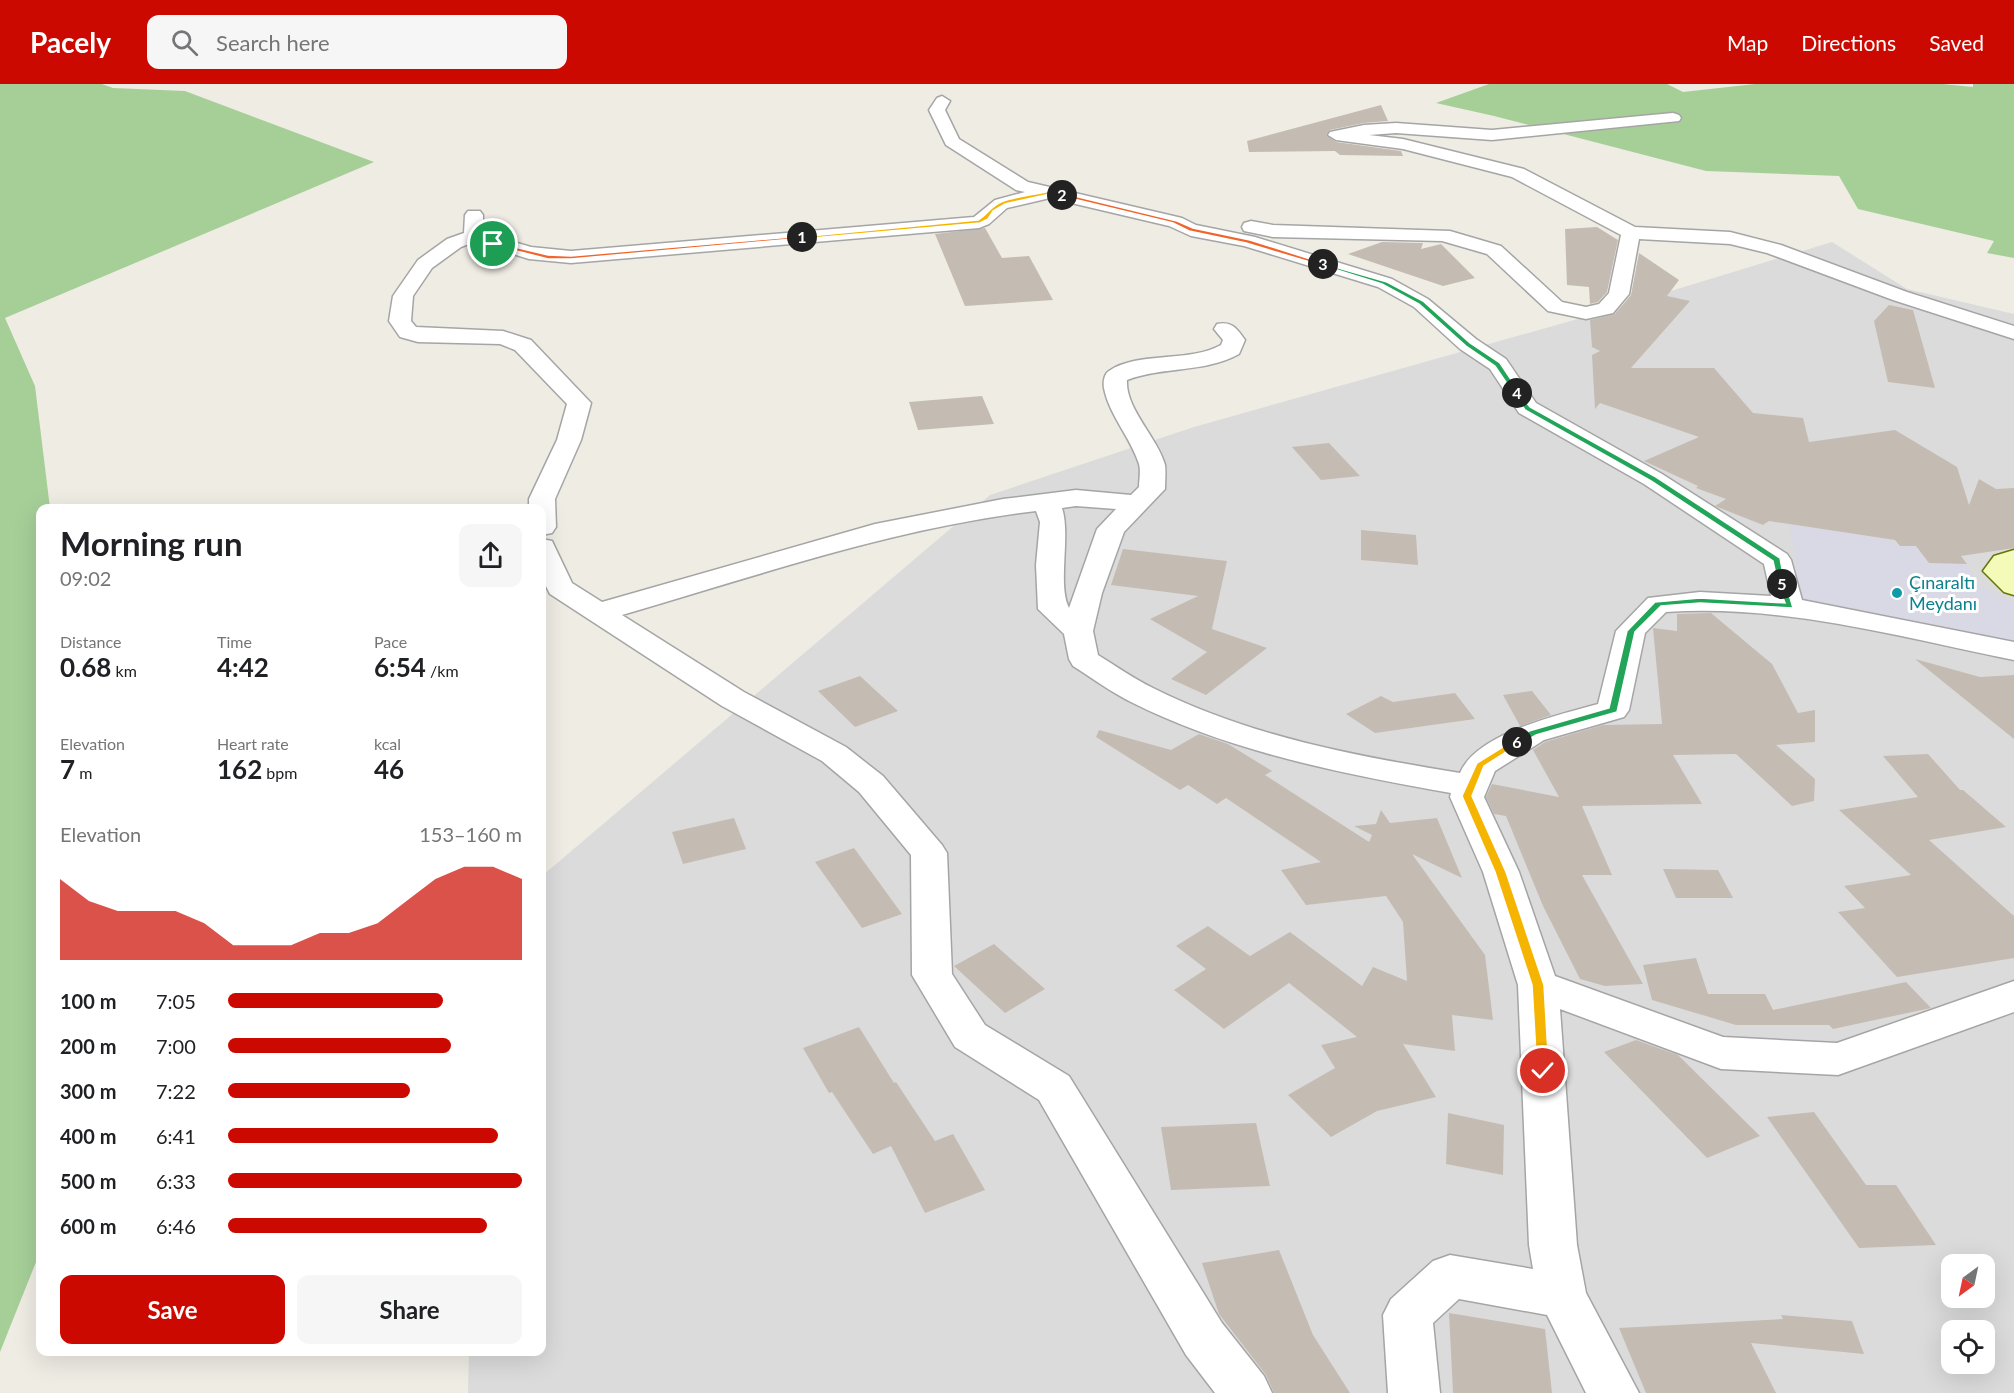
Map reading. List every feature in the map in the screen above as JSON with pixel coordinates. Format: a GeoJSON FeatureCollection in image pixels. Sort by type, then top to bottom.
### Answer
{"type":"FeatureCollection","features":[{"type":"Feature","properties":{"kind":"street"},"geometry":{"type":"LineString","coordinates":[[942,101],[936,110],[952,142],[1022,186],[1175,222],[1191,230],[1248,241],[1384,283],[1421,303],[1468,344],[1498,364],[1527,408],[1653,479],[1777,560],[1783,589],[1790,606]]}},
{"type":"Feature","properties":{"kind":"street"},"geometry":{"type":"LineString","coordinates":[[1673,118],[1492,135],[1396,128],[1336,135],[1403,144],[1518,173],[1630,233],[1730,238],[1774,249],[1900,296],[2014,333]]}},
{"type":"Feature","properties":{"kind":"street"},"geometry":{"type":"LineString","coordinates":[[542,504],[542,499],[569,440],[579,403],[523,345],[503,338],[418,335],[408,332],[400,321],[403,296],[425,264],[473,226],[528,253],[571,257],[980,222],[991,210],[1003,203],[1050,193]]}},
{"type":"Feature","properties":{"kind":"street"},"geometry":{"type":"LineString","coordinates":[[1175,222],[1189,218],[1273,231],[1443,235],[1494,250],[1555,307],[1586,313],[1606,309],[1619,294],[1630,233]]}},
{"type":"Feature","properties":{"kind":"street"},"geometry":{"type":"LineString","coordinates":[[1225,329],[1234,340],[1231,349],[1215,358],[1138,368],[1116,376],[1115,387],[1122,405],[1152,465],[1152,489],[1112,529],[1088,593],[1078,631],[1084,659],[1160,703],[1248,736],[1379,771],[1472,786]]}},
{"type":"Feature","properties":{"kind":"street"},"geometry":{"type":"LineString","coordinates":[[599,612],[875,532],[1003,507],[1076,498],[1138,503]]}},
{"type":"Feature","properties":{"kind":"street"},"geometry":{"type":"LineString","coordinates":[[1047,502],[1053,522],[1050,565],[1053,609],[1078,631]]}},
{"type":"Feature","properties":{"kind":"street"},"geometry":{"type":"LineString","coordinates":[[546,556],[560,588],[733,699],[834,754],[871,784],[929,853],[932,975],[970,1036],[1054,1088],[1204,1339],[1246,1393]]}},
{"type":"Feature","properties":{"kind":"street"},"geometry":{"type":"LineString","coordinates":[[2014,558],[2004,562],[1997,571],[2014,586]]}},
{"type":"Feature","properties":{"kind":"street"},"geometry":{"type":"LineString","coordinates":[[1613,1393],[1562,1296],[1553,1245],[1538,985],[1501,872],[1467,796],[1480,765],[1532,733],[1613,710],[1631,631],[1658,604],[1700,601],[1790,606],[2014,651]]}},
{"type":"Feature","properties":{"kind":"street"},"geometry":{"type":"LineString","coordinates":[[1538,985],[1721,1053],[1838,1059],[2014,996]]}},
{"type":"Feature","properties":{"kind":"street"},"geometry":{"type":"LineString","coordinates":[[1414,1393],[1408,1315],[1450,1276],[1562,1296]]}},
{"type":"Feature","properties":{"kind":"shaded area"},"geometry":{"type":"Polygon","coordinates":[[[1832,242],[1907,289],[2014,314],[2014,1393],[468,1393],[469,1356],[546,1356],[546,873],[990,495],[1194,427],[1592,315],[1832,242]]]}},
{"type":"Feature","properties":{"kind":"shaded area","name":"Çınaraltı Meydanı"},"geometry":{"type":"Polygon","coordinates":[[[1790,525],[1884,538],[1900,546],[1916,546],[1929,563],[1967,564],[1978,584],[2014,603],[2014,644],[1801,602],[1790,525]]]}},
{"type":"Feature","properties":{"kind":"green space"},"geometry":{"type":"Polygon","coordinates":[[[0,84],[102,84],[113,88],[185,91],[374,162],[5,318],[35,386],[50,504],[36,504],[36,1262],[0,1352],[0,84]]]}},
{"type":"Feature","properties":{"kind":"green space"},"geometry":{"type":"Polygon","coordinates":[[[1489,84],[1667,84],[1683,92],[1755,84],[1943,84],[1973,87],[1973,84],[2014,84],[2014,258],[1987,253],[1994,241],[1858,209],[1839,176],[1706,171],[1436,103],[1489,84]]]}},
{"type":"Feature","properties":{"kind":"building"},"geometry":{"type":"Polygon","coordinates":[[[1381,105],[1388,121],[1330,130],[1326,135],[1336,142],[1401,151],[1403,156],[1340,155],[1335,151],[1249,152],[1247,141],[1381,105]]]}},
{"type":"Feature","properties":{"kind":"building"},"geometry":{"type":"Polygon","coordinates":[[[1597,227],[1618,240],[1607,292],[1598,302],[1590,304],[1589,287],[1567,285],[1565,229],[1597,227]]]}},
{"type":"Feature","properties":{"kind":"building"},"geometry":{"type":"Polygon","coordinates":[[[985,228],[1002,258],[1029,256],[1053,300],[965,306],[935,234],[985,228]]]}},
{"type":"Feature","properties":{"kind":"building"},"geometry":{"type":"Polygon","coordinates":[[[1382,242],[1423,243],[1421,249],[1441,244],[1475,278],[1443,286],[1348,254],[1382,242]]]}},
{"type":"Feature","properties":{"kind":"building"},"geometry":{"type":"Polygon","coordinates":[[[1639,253],[1679,280],[1667,296],[1690,301],[1631,368],[1714,368],[1753,413],[1803,418],[1809,442],[1895,430],[1957,467],[1969,505],[1979,479],[1996,489],[2014,488],[2014,548],[1961,556],[1967,564],[1929,563],[1916,546],[1900,546],[1895,540],[1769,521],[1763,525],[1715,506],[1726,499],[1696,488],[1698,486],[1644,461],[1699,437],[1600,403],[1595,409],[1592,355],[1600,351],[1592,347],[1590,320],[1615,314],[1631,295],[1639,253]]]}},
{"type":"Feature","properties":{"kind":"building"},"geometry":{"type":"Polygon","coordinates":[[[1889,305],[1913,310],[1935,388],[1888,382],[1874,321],[1889,305]]]}},
{"type":"Feature","properties":{"kind":"building"},"geometry":{"type":"Polygon","coordinates":[[[982,396],[994,424],[918,430],[909,402],[982,396]]]}},
{"type":"Feature","properties":{"kind":"building"},"geometry":{"type":"Polygon","coordinates":[[[1329,443],[1360,476],[1321,480],[1292,447],[1329,443]]]}},
{"type":"Feature","properties":{"kind":"building"},"geometry":{"type":"Polygon","coordinates":[[[1361,530],[1416,535],[1418,565],[1361,560],[1361,530]]]}},
{"type":"Feature","properties":{"kind":"building"},"geometry":{"type":"Polygon","coordinates":[[[1123,549],[1227,561],[1212,629],[1267,648],[1206,695],[1171,679],[1207,652],[1150,619],[1198,596],[1111,585],[1123,549]]]}},
{"type":"Feature","properties":{"kind":"building"},"geometry":{"type":"Polygon","coordinates":[[[1711,613],[1772,664],[1798,713],[1815,710],[1815,742],[1776,745],[1815,779],[1814,801],[1792,806],[1736,754],[1673,755],[1702,804],[1582,806],[1612,875],[1582,875],[1643,984],[1605,986],[1580,979],[1543,906],[1506,816],[1494,814],[1486,797],[1492,784],[1559,797],[1533,750],[1545,742],[1603,725],[1662,724],[1653,628],[1677,631],[1677,614],[1711,613]]]}},
{"type":"Feature","properties":{"kind":"building"},"geometry":{"type":"Polygon","coordinates":[[[1915,659],[1980,677],[2014,675],[2014,739],[1915,659]]]}},
{"type":"Feature","properties":{"kind":"building"},"geometry":{"type":"Polygon","coordinates":[[[860,676],[898,711],[855,727],[818,691],[860,676]]]}},
{"type":"Feature","properties":{"kind":"building"},"geometry":{"type":"Polygon","coordinates":[[[1532,691],[1551,715],[1520,726],[1503,695],[1532,691]]]}},
{"type":"Feature","properties":{"kind":"building"},"geometry":{"type":"Polygon","coordinates":[[[1455,693],[1475,719],[1375,733],[1346,714],[1381,696],[1393,702],[1455,693]]]}},
{"type":"Feature","properties":{"kind":"building"},"geometry":{"type":"Polygon","coordinates":[[[1099,730],[1171,750],[1199,734],[1228,744],[1272,771],[1265,775],[1369,842],[1372,835],[1354,826],[1376,824],[1381,810],[1390,823],[1437,818],[1462,878],[1412,854],[1485,955],[1493,1020],[1452,1015],[1455,1051],[1403,1044],[1436,1097],[1377,1111],[1331,1137],[1288,1095],[1335,1068],[1321,1045],[1357,1037],[1289,983],[1224,1029],[1174,990],[1206,969],[1176,946],[1208,926],[1250,956],[1290,932],[1362,986],[1373,967],[1407,981],[1403,922],[1386,896],[1306,905],[1281,870],[1321,862],[1226,798],[1217,804],[1188,785],[1180,790],[1096,737],[1099,730]]]}},
{"type":"Feature","properties":{"kind":"building"},"geometry":{"type":"Polygon","coordinates":[[[1928,754],[1960,790],[1963,790],[2006,827],[1929,840],[2014,916],[2014,958],[1897,977],[1838,912],[1865,908],[1844,886],[1911,875],[1839,810],[1918,797],[1883,756],[1928,754]]]}},
{"type":"Feature","properties":{"kind":"building"},"geometry":{"type":"Polygon","coordinates":[[[734,818],[746,849],[683,864],[672,832],[734,818]]]}},
{"type":"Feature","properties":{"kind":"building"},"geometry":{"type":"Polygon","coordinates":[[[854,848],[902,914],[862,928],[815,862],[854,848]]]}},
{"type":"Feature","properties":{"kind":"building"},"geometry":{"type":"Polygon","coordinates":[[[1663,869],[1718,870],[1733,898],[1676,898],[1663,869]]]}},
{"type":"Feature","properties":{"kind":"building"},"geometry":{"type":"Polygon","coordinates":[[[994,944],[1045,989],[1005,1013],[954,966],[994,944]]]}},
{"type":"Feature","properties":{"kind":"building"},"geometry":{"type":"Polygon","coordinates":[[[1696,958],[1708,994],[1765,994],[1773,1010],[1906,982],[1931,1008],[1833,1029],[1829,1025],[1736,1025],[1652,1000],[1643,965],[1696,958]]]}},
{"type":"Feature","properties":{"kind":"building"},"geometry":{"type":"Polygon","coordinates":[[[859,1027],[894,1083],[896,1082],[935,1141],[953,1134],[985,1190],[925,1213],[891,1146],[873,1154],[832,1092],[829,1093],[803,1048],[859,1027]]]}},
{"type":"Feature","properties":{"kind":"building"},"geometry":{"type":"Polygon","coordinates":[[[1636,1040],[1678,1055],[1760,1136],[1707,1158],[1604,1052],[1636,1040]]]}},
{"type":"Feature","properties":{"kind":"building"},"geometry":{"type":"Polygon","coordinates":[[[1814,1112],[1866,1185],[1896,1185],[1936,1245],[1859,1248],[1767,1117],[1814,1112]]]}},
{"type":"Feature","properties":{"kind":"building"},"geometry":{"type":"Polygon","coordinates":[[[1448,1113],[1504,1125],[1503,1175],[1446,1164],[1448,1113]]]}},
{"type":"Feature","properties":{"kind":"building"},"geometry":{"type":"Polygon","coordinates":[[[1256,1123],[1270,1186],[1171,1190],[1161,1127],[1256,1123]]]}},
{"type":"Feature","properties":{"kind":"building"},"geometry":{"type":"Polygon","coordinates":[[[1279,1250],[1313,1335],[1350,1393],[1274,1393],[1266,1375],[1219,1314],[1202,1263],[1279,1250]]]}},
{"type":"Feature","properties":{"kind":"building"},"geometry":{"type":"Polygon","coordinates":[[[1449,1313],[1545,1329],[1552,1393],[1453,1393],[1449,1313]]]}},
{"type":"Feature","properties":{"kind":"building"},"geometry":{"type":"Polygon","coordinates":[[[1781,1315],[1852,1321],[1864,1354],[1751,1343],[1776,1393],[1646,1393],[1619,1328],[1783,1319],[1781,1315]]]}},
{"type":"Feature","properties":{"kind":"place","name":"Çınaraltı Meydanı"},"geometry":{"type":"Point","coordinates":[1897,593]}},
{"type":"Feature","properties":{"kind":"route"},"geometry":{"type":"LineString","coordinates":[[493,244],[548,257],[571,257],[980,222],[991,210],[1003,203],[1050,193],[1088,200],[1175,222],[1191,230],[1248,241],[1384,283],[1421,303],[1468,344],[1498,364],[1527,408],[1653,479],[1777,560],[1783,589],[1790,606],[1700,601],[1658,604],[1631,631],[1613,710],[1532,733],[1480,765],[1467,796],[1501,872],[1538,985],[1543,1071]]}}]}
